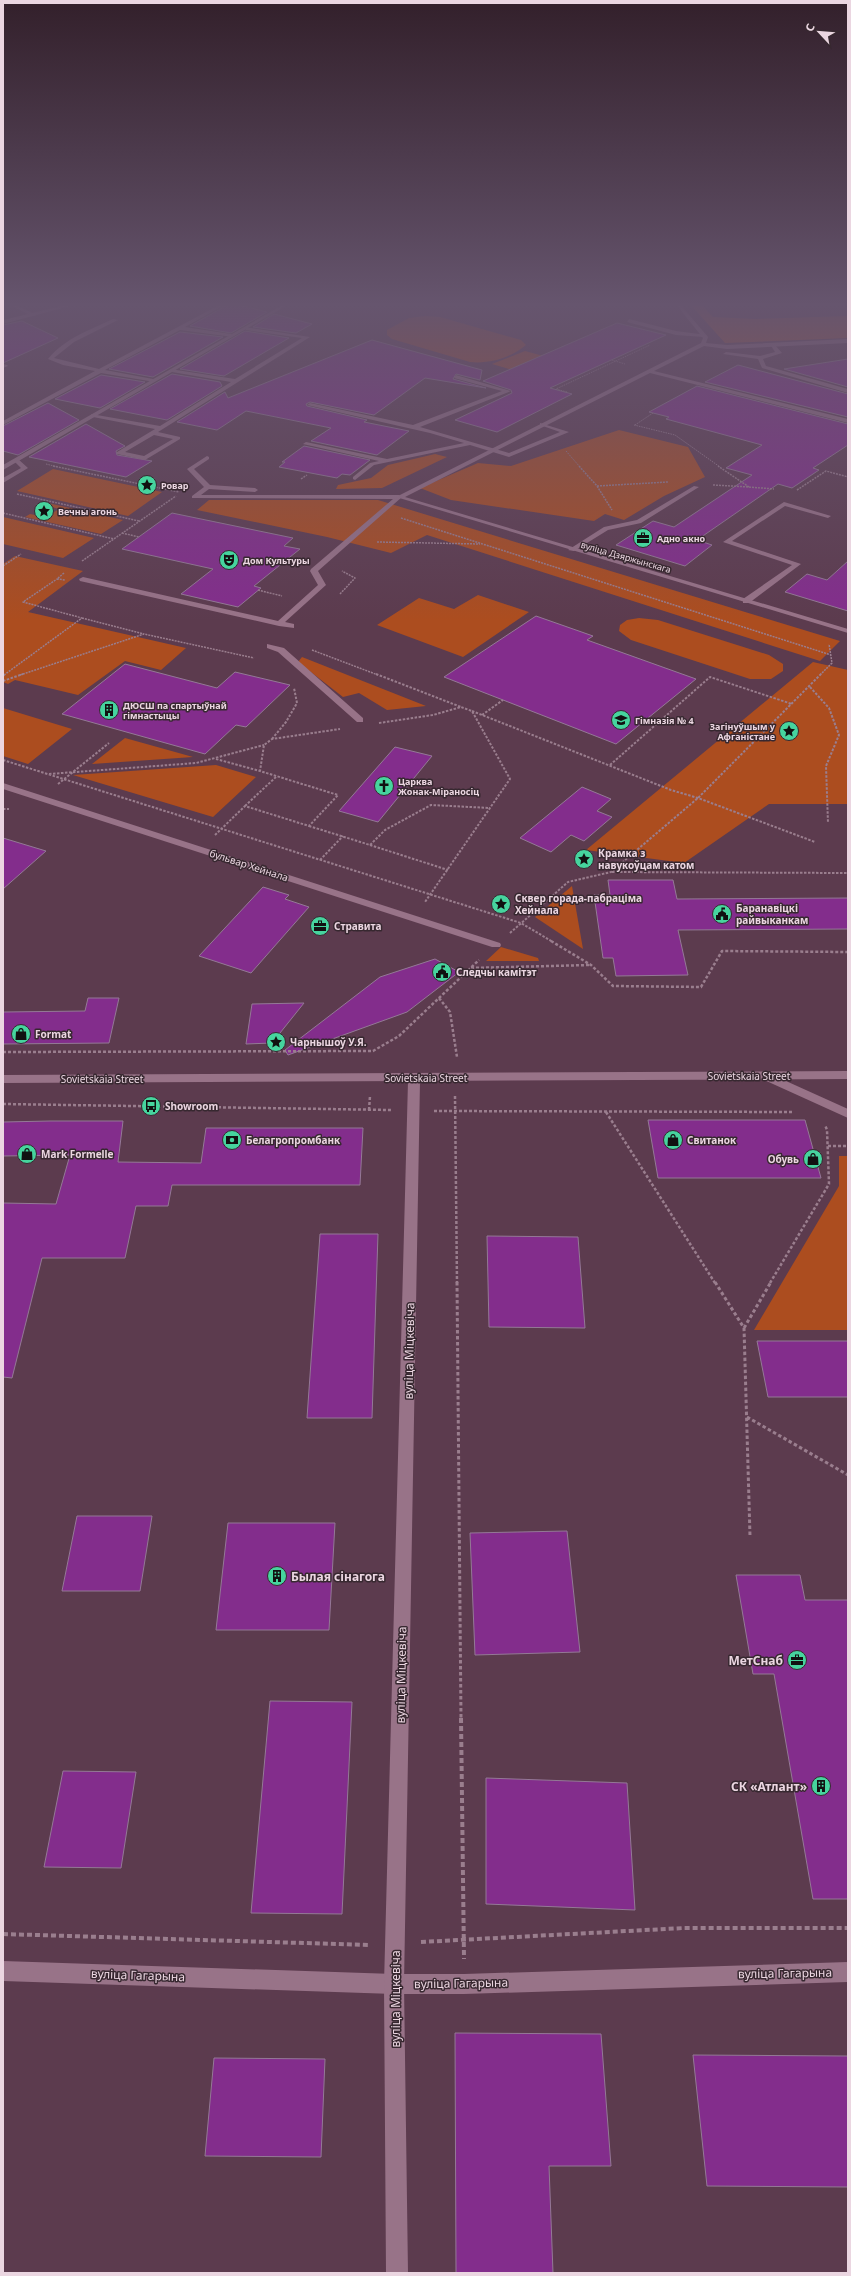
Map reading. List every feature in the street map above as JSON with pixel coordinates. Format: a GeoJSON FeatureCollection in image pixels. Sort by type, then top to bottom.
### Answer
{"type":"FeatureCollection","features":[{"type":"Feature","properties":{"kind":"street"},"geometry":{"type":"LineString","coordinates":[[3,423],[29,409]]}},
{"type":"Feature","properties":{"kind":"street"},"geometry":{"type":"LineString","coordinates":[[3,468],[104,409]]}},
{"type":"Feature","properties":{"kind":"street"},"geometry":{"type":"LineString","coordinates":[[153,433],[178,438],[145,458],[119,452],[190,409]]}},
{"type":"Feature","properties":{"kind":"street"},"geometry":{"type":"LineString","coordinates":[[330,409],[414,427],[509,455],[566,432],[542,424]]}},
{"type":"Feature","properties":{"kind":"street"},"geometry":{"type":"LineString","coordinates":[[414,427],[460,409]]}},
{"type":"Feature","properties":{"kind":"street"},"geometry":{"type":"LineString","coordinates":[[279,624],[322,585],[314,571],[399,497],[572,409]]}},
{"type":"Feature","properties":{"kind":"street"},"geometry":{"type":"LineString","coordinates":[[801,409],[848,421]]}},
{"type":"Feature","properties":{"kind":"street"},"geometry":{"type":"LineString","coordinates":[[3,414],[16,416]]}},
{"type":"Feature","properties":{"kind":"street"},"geometry":{"type":"LineString","coordinates":[[92,416],[160,428]]}},
{"type":"Feature","properties":{"kind":"street"},"geometry":{"type":"LineString","coordinates":[[306,444],[388,460]]}},
{"type":"Feature","properties":{"kind":"street"},"geometry":{"type":"LineString","coordinates":[[355,478],[372,464],[469,444]]}},
{"type":"Feature","properties":{"kind":"street"},"geometry":{"type":"LineString","coordinates":[[207,458],[190,469],[208,487]]}},
{"type":"Feature","properties":{"kind":"street"},"geometry":{"type":"LineString","coordinates":[[3,481],[25,468],[16,460]]}},
{"type":"Feature","properties":{"kind":"street"},"geometry":{"type":"LineString","coordinates":[[258,490],[208,487],[194,497],[399,497]]}},
{"type":"Feature","properties":{"kind":"street"},"geometry":{"type":"LineString","coordinates":[[572,550],[606,528],[639,522],[696,487]]}},
{"type":"Feature","properties":{"kind":"street","name":"вуліца Дзяржынскага"},"geometry":{"type":"LineString","coordinates":[[399,497],[572,550],[848,631]]}},
{"type":"Feature","properties":{"kind":"street"},"geometry":{"type":"LineString","coordinates":[[746,601],[796,564],[726,542],[784,504],[828,516]]}},
{"type":"Feature","properties":{"kind":"street"},"geometry":{"type":"LineString","coordinates":[[83,579],[291,626]]}},
{"type":"Feature","properties":{"kind":"street"},"geometry":{"type":"LineString","coordinates":[[270,646],[281,650],[360,720]]}},
{"type":"Feature","properties":{"kind":"street","name":"бульвар Хейнала"},"geometry":{"type":"LineString","coordinates":[[3,786],[496,944]]}},
{"type":"Feature","properties":{"kind":"street","name":"Sovietskaia Street"},"geometry":{"type":"LineString","coordinates":[[3,1079],[848,1075]]}},
{"type":"Feature","properties":{"kind":"street"},"geometry":{"type":"LineString","coordinates":[[766,1076],[848,1114]]}},
{"type":"Feature","properties":{"kind":"street","name":"вуліца Міцкевіча"},"geometry":{"type":"LineString","coordinates":[[397,2273],[394,1984],[414,1078]]}},
{"type":"Feature","properties":{"kind":"street","name":"вуліца Гагарына"},"geometry":{"type":"LineString","coordinates":[[3,1971],[394,1984],[464,1984],[848,1972]]}},
{"type":"Feature","properties":{"kind":"path"},"geometry":{"type":"LineString","coordinates":[[653,413],[634,425],[675,436],[749,487]]}},
{"type":"Feature","properties":{"kind":"path"},"geometry":{"type":"LineString","coordinates":[[552,437],[570,453],[597,486],[622,525]]}},
{"type":"Feature","properties":{"kind":"path"},"geometry":{"type":"LineString","coordinates":[[44,464],[181,493],[169,501]]}},
{"type":"Feature","properties":{"kind":"path"},"geometry":{"type":"LineString","coordinates":[[790,490],[797,490],[826,471],[848,477]]}},
{"type":"Feature","properties":{"kind":"path"},"geometry":{"type":"LineString","coordinates":[[597,486],[674,483]]}},
{"type":"Feature","properties":{"kind":"path"},"geometry":{"type":"LineString","coordinates":[[711,485],[776,489]]}},
{"type":"Feature","properties":{"kind":"path"},"geometry":{"type":"LineString","coordinates":[[10,492],[140,521]]}},
{"type":"Feature","properties":{"kind":"path"},"geometry":{"type":"LineString","coordinates":[[3,513],[114,539]]}},
{"type":"Feature","properties":{"kind":"path"},"geometry":{"type":"LineString","coordinates":[[401,518],[831,655]]}},
{"type":"Feature","properties":{"kind":"path"},"geometry":{"type":"LineString","coordinates":[[122,533],[138,537]]}},
{"type":"Feature","properties":{"kind":"path"},"geometry":{"type":"LineString","coordinates":[[374,542],[483,544]]}},
{"type":"Feature","properties":{"kind":"path"},"geometry":{"type":"LineString","coordinates":[[3,566],[21,554]]}},
{"type":"Feature","properties":{"kind":"path"},"geometry":{"type":"LineString","coordinates":[[336,598],[355,578],[342,571],[347,565]]}},
{"type":"Feature","properties":{"kind":"path"},"geometry":{"type":"LineString","coordinates":[[57,579],[23,602],[144,634],[270,661],[290,642],[472,711],[671,790],[698,798],[815,842]]}},
{"type":"Feature","properties":{"kind":"path"},"geometry":{"type":"LineString","coordinates":[[3,676],[82,618]]}},
{"type":"Feature","properties":{"kind":"path"},"geometry":{"type":"LineString","coordinates":[[3,681],[144,634]]}},
{"type":"Feature","properties":{"kind":"path"},"geometry":{"type":"LineString","coordinates":[[610,765],[710,677],[792,704]]}},
{"type":"Feature","properties":{"kind":"path"},"geometry":{"type":"LineString","coordinates":[[48,774],[196,764],[264,745],[272,739],[286,722],[297,703],[293,686]]}},
{"type":"Feature","properties":{"kind":"path"},"geometry":{"type":"LineString","coordinates":[[810,687],[829,708],[839,735],[826,766],[828,823]]}},
{"type":"Feature","properties":{"kind":"path"},"geometry":{"type":"LineString","coordinates":[[482,715],[503,700]]}},
{"type":"Feature","properties":{"kind":"path"},"geometry":{"type":"LineString","coordinates":[[376,724],[433,715],[461,707]]}},
{"type":"Feature","properties":{"kind":"path"},"geometry":{"type":"LineString","coordinates":[[412,917],[431,894],[510,779],[472,711]]}},
{"type":"Feature","properties":{"kind":"path"},"geometry":{"type":"LineString","coordinates":[[272,739],[347,728]]}},
{"type":"Feature","properties":{"kind":"path"},"geometry":{"type":"LineString","coordinates":[[40,798],[109,744]]}},
{"type":"Feature","properties":{"kind":"path"},"geometry":{"type":"LineString","coordinates":[[260,771],[264,745]]}},
{"type":"Feature","properties":{"kind":"path"},"geometry":{"type":"LineString","coordinates":[[215,758],[338,794],[309,826]]}},
{"type":"Feature","properties":{"kind":"path"},"geometry":{"type":"LineString","coordinates":[[3,760],[521,923],[591,965],[613,986],[701,987],[722,951],[848,952]]}},
{"type":"Feature","properties":{"kind":"path"},"geometry":{"type":"LineString","coordinates":[[221,828],[277,776]]}},
{"type":"Feature","properties":{"kind":"path"},"geometry":{"type":"LineString","coordinates":[[370,845],[384,830],[431,805],[491,808]]}},
{"type":"Feature","properties":{"kind":"path"},"geometry":{"type":"LineString","coordinates":[[245,806],[448,870]]}},
{"type":"Feature","properties":{"kind":"path"},"geometry":{"type":"LineString","coordinates":[[320,860],[343,836]]}},
{"type":"Feature","properties":{"kind":"path"},"geometry":{"type":"LineString","coordinates":[[611,872],[848,873]]}},
{"type":"Feature","properties":{"kind":"path"},"geometry":{"type":"LineString","coordinates":[[470,968],[591,965]]}},
{"type":"Feature","properties":{"kind":"path"},"geometry":{"type":"LineString","coordinates":[[439,998],[450,1012],[458,1051],[455,1111],[464,1984]]}},
{"type":"Feature","properties":{"kind":"path"},"geometry":{"type":"LineString","coordinates":[[3,1104],[455,1111],[789,1112],[830,1106]]}},
{"type":"Feature","properties":{"kind":"path"},"geometry":{"type":"LineString","coordinates":[[744,1328],[829,1184],[827,1130],[817,1108]]}},
{"type":"Feature","properties":{"kind":"path"},"geometry":{"type":"LineString","coordinates":[[605,1111],[744,1328],[750,1536]]}},
{"type":"Feature","properties":{"kind":"path"},"geometry":{"type":"LineString","coordinates":[[828,1146],[848,1146]]}},
{"type":"Feature","properties":{"kind":"path"},"geometry":{"type":"LineString","coordinates":[[747,1417],[848,1475]]}},
{"type":"Feature","properties":{"kind":"path"},"geometry":{"type":"LineString","coordinates":[[3,1934],[354,1945],[684,1928],[848,1928]]}},
{"type":"Feature","properties":{"kind":"shaded area"},"geometry":{"type":"Polygon","coordinates":[[[619,430],[688,447],[705,477],[664,496],[624,520],[605,514],[594,521],[451,500],[420,488],[478,463],[511,466],[619,430]]]}},
{"type":"Feature","properties":{"kind":"shaded area"},"geometry":{"type":"Polygon","coordinates":[[[435,454],[447,457],[382,488],[336,489],[338,485],[371,478],[388,465],[435,454]]]}},
{"type":"Feature","properties":{"kind":"shaded area"},"geometry":{"type":"Polygon","coordinates":[[[53,469],[162,492],[128,516],[17,491],[53,469]]]}},
{"type":"Feature","properties":{"kind":"shaded area"},"geometry":{"type":"Polygon","coordinates":[[[209,500],[378,500],[840,641],[820,661],[427,535],[391,553],[327,537],[197,510],[209,500]]]}},
{"type":"Feature","properties":{"kind":"shaded area"},"geometry":{"type":"Polygon","coordinates":[[[48,503],[123,520],[101,534],[25,517],[30,514],[46,517],[59,509],[44,505],[48,503]]]}},
{"type":"Feature","properties":{"kind":"shaded area"},"geometry":{"type":"Polygon","coordinates":[[[3,517],[94,538],[63,558],[3,544],[3,517]]]}},
{"type":"Feature","properties":{"kind":"shaded area"},"geometry":{"type":"Polygon","coordinates":[[[15,556],[83,571],[28,612],[186,648],[161,670],[125,661],[78,695],[15,680],[8,684],[3,682],[3,564],[15,556]]]}},
{"type":"Feature","properties":{"kind":"shaded area"},"geometry":{"type":"Polygon","coordinates":[[[478,595],[529,612],[463,657],[377,625],[419,598],[454,609],[478,595]]]}},
{"type":"Feature","properties":{"kind":"shaded area"},"geometry":{"type":"Polygon","coordinates":[[[639,618],[658,620],[769,655],[783,664],[783,671],[771,679],[750,679],[631,640],[619,631],[620,625],[627,620],[639,618]]]}},
{"type":"Feature","properties":{"kind":"shaded area"},"geometry":{"type":"Polygon","coordinates":[[[302,657],[426,706],[387,710],[359,693],[343,697],[298,662],[302,657]]]}},
{"type":"Feature","properties":{"kind":"shaded area"},"geometry":{"type":"Polygon","coordinates":[[[813,662],[848,670],[848,804],[769,804],[684,863],[586,850],[813,662]]]}},
{"type":"Feature","properties":{"kind":"shaded area"},"geometry":{"type":"Polygon","coordinates":[[[3,708],[72,729],[28,764],[3,756],[3,708]]]}},
{"type":"Feature","properties":{"kind":"shaded area"},"geometry":{"type":"Polygon","coordinates":[[[125,738],[193,757],[92,764],[125,738]]]}},
{"type":"Feature","properties":{"kind":"shaded area"},"geometry":{"type":"Polygon","coordinates":[[[216,765],[256,777],[213,817],[73,775],[216,765]]]}},
{"type":"Feature","properties":{"kind":"shaded area"},"geometry":{"type":"Polygon","coordinates":[[[572,886],[583,949],[535,917],[572,886]]]}},
{"type":"Feature","properties":{"kind":"shaded area"},"geometry":{"type":"Polygon","coordinates":[[[501,947],[538,958],[539,961],[486,961],[501,947]]]}},
{"type":"Feature","properties":{"kind":"shaded area"},"geometry":{"type":"Polygon","coordinates":[[[839,1156],[848,1156],[848,1330],[754,1330],[839,1186],[839,1156]]]}},
{"type":"Feature","properties":{"kind":"building"},"geometry":{"type":"Polygon","coordinates":[[[36,409],[59,409],[79,420],[18,455],[3,451],[3,426],[36,409]]]}},
{"type":"Feature","properties":{"kind":"building"},"geometry":{"type":"Polygon","coordinates":[[[111,409],[184,409],[167,420],[111,409]]]}},
{"type":"Feature","properties":{"kind":"building"},"geometry":{"type":"Polygon","coordinates":[[[197,409],[321,409],[367,420],[364,422],[409,431],[377,455],[311,441],[331,428],[246,411],[217,430],[177,422],[197,409]]]}},
{"type":"Feature","properties":{"kind":"building"},"geometry":{"type":"Polygon","coordinates":[[[346,409],[382,409],[374,415],[346,409]]]}},
{"type":"Feature","properties":{"kind":"building"},"geometry":{"type":"Polygon","coordinates":[[[478,409],[542,409],[497,432],[455,420],[478,409]]]}},
{"type":"Feature","properties":{"kind":"building"},"geometry":{"type":"Polygon","coordinates":[[[654,409],[789,409],[848,424],[848,445],[813,468],[819,470],[792,488],[778,484],[697,540],[712,545],[685,566],[616,545],[653,521],[674,527],[752,475],[726,468],[762,445],[666,419],[669,417],[649,412],[654,409]]]}},
{"type":"Feature","properties":{"kind":"building"},"geometry":{"type":"Polygon","coordinates":[[[816,409],[848,409],[848,417],[816,409]]]}},
{"type":"Feature","properties":{"kind":"building"},"geometry":{"type":"Polygon","coordinates":[[[86,424],[125,446],[116,451],[117,455],[152,461],[126,477],[29,457],[86,424]]]}},
{"type":"Feature","properties":{"kind":"building"},"geometry":{"type":"Polygon","coordinates":[[[304,446],[370,460],[350,475],[342,474],[337,478],[279,467],[285,462],[282,462],[304,446]]]}},
{"type":"Feature","properties":{"kind":"building","name":"Дом Культуры"},"geometry":{"type":"Polygon","coordinates":[[[172,513],[293,538],[284,546],[300,549],[254,586],[261,588],[238,607],[181,594],[213,569],[122,549],[172,513]]]}},
{"type":"Feature","properties":{"kind":"building"},"geometry":{"type":"Polygon","coordinates":[[[848,561],[848,611],[785,592],[807,574],[827,580],[848,561]]]}},
{"type":"Feature","properties":{"kind":"building"},"geometry":{"type":"Polygon","coordinates":[[[536,616],[593,636],[587,640],[696,679],[616,744],[444,677],[536,616]]]}},
{"type":"Feature","properties":{"kind":"building"},"geometry":{"type":"Polygon","coordinates":[[[125,664],[217,688],[235,672],[290,685],[246,727],[236,725],[205,754],[62,714],[125,664]]]}},
{"type":"Feature","properties":{"kind":"building","name":"Царква Жонак-Міраносіц"},"geometry":{"type":"Polygon","coordinates":[[[395,747],[432,756],[378,822],[339,811],[395,747]]]}},
{"type":"Feature","properties":{"kind":"building"},"geometry":{"type":"Polygon","coordinates":[[[582,787],[611,799],[597,811],[612,817],[584,841],[571,835],[551,852],[520,838],[582,787]]]}},
{"type":"Feature","properties":{"kind":"building"},"geometry":{"type":"Polygon","coordinates":[[[3,838],[46,851],[3,889],[3,838]]]}},
{"type":"Feature","properties":{"kind":"building","name":"Баранавіцкі райвыканкам"},"geometry":{"type":"Polygon","coordinates":[[[608,880],[673,880],[677,899],[848,898],[848,929],[678,930],[688,975],[616,976],[613,958],[603,958],[594,895],[610,895],[608,880]]]}},
{"type":"Feature","properties":{"kind":"building"},"geometry":{"type":"Polygon","coordinates":[[[263,887],[289,895],[285,899],[309,907],[251,973],[199,956],[263,887]]]}},
{"type":"Feature","properties":{"kind":"building"},"geometry":{"type":"Polygon","coordinates":[[[435,959],[459,972],[407,1012],[288,1055],[285,1050],[380,977],[435,959]]]}},
{"type":"Feature","properties":{"kind":"building"},"geometry":{"type":"Polygon","coordinates":[[[88,998],[119,998],[109,1043],[3,1044],[3,1012],[85,1011],[88,998]]]}},
{"type":"Feature","properties":{"kind":"building"},"geometry":{"type":"Polygon","coordinates":[[[304,1003],[272,1043],[246,1044],[252,1004],[304,1003]]]}},
{"type":"Feature","properties":{"kind":"building"},"geometry":{"type":"Polygon","coordinates":[[[648,1120],[805,1120],[821,1178],[658,1178],[648,1120]]]}},
{"type":"Feature","properties":{"kind":"building"},"geometry":{"type":"Polygon","coordinates":[[[123,1121],[118,1162],[201,1163],[206,1128],[363,1128],[360,1185],[172,1185],[168,1206],[136,1206],[125,1258],[42,1258],[12,1378],[3,1377],[3,1203],[56,1204],[70,1155],[3,1156],[3,1122],[123,1121]]]}},
{"type":"Feature","properties":{"kind":"building"},"geometry":{"type":"Polygon","coordinates":[[[320,1234],[378,1234],[372,1418],[307,1418],[320,1234]]]}},
{"type":"Feature","properties":{"kind":"building"},"geometry":{"type":"Polygon","coordinates":[[[487,1236],[578,1237],[585,1328],[489,1327],[487,1236]]]}},
{"type":"Feature","properties":{"kind":"building"},"geometry":{"type":"Polygon","coordinates":[[[757,1341],[848,1341],[848,1397],[768,1397],[757,1341]]]}},
{"type":"Feature","properties":{"kind":"building"},"geometry":{"type":"Polygon","coordinates":[[[77,1516],[152,1516],[140,1591],[62,1591],[77,1516]]]}},
{"type":"Feature","properties":{"kind":"building","name":"Былая сінагога"},"geometry":{"type":"Polygon","coordinates":[[[228,1523],[335,1523],[329,1630],[216,1630],[228,1523]]]}},
{"type":"Feature","properties":{"kind":"building"},"geometry":{"type":"Polygon","coordinates":[[[567,1531],[580,1652],[475,1655],[470,1533],[567,1531]]]}},
{"type":"Feature","properties":{"kind":"building","name":"СК «Атлант»"},"geometry":{"type":"Polygon","coordinates":[[[736,1575],[800,1575],[805,1600],[848,1600],[848,1899],[813,1899],[774,1674],[753,1674],[736,1575]]]}},
{"type":"Feature","properties":{"kind":"building"},"geometry":{"type":"Polygon","coordinates":[[[270,1701],[352,1702],[342,1914],[251,1913],[270,1701]]]}},
{"type":"Feature","properties":{"kind":"building"},"geometry":{"type":"Polygon","coordinates":[[[63,1771],[136,1772],[121,1868],[44,1867],[63,1771]]]}},
{"type":"Feature","properties":{"kind":"building"},"geometry":{"type":"Polygon","coordinates":[[[486,1778],[627,1783],[635,1910],[486,1904],[486,1778]]]}},
{"type":"Feature","properties":{"kind":"building"},"geometry":{"type":"Polygon","coordinates":[[[455,2033],[601,2034],[611,2166],[549,2166],[553,2273],[456,2273],[455,2033]]]}},
{"type":"Feature","properties":{"kind":"building"},"geometry":{"type":"Polygon","coordinates":[[[693,2055],[848,2056],[848,2187],[707,2186],[693,2055]]]}},
{"type":"Feature","properties":{"kind":"building"},"geometry":{"type":"Polygon","coordinates":[[[214,2058],[325,2059],[321,2157],[205,2156],[214,2058]]]}},
{"type":"Feature","properties":{"kind":"place","name":"Ровар"},"geometry":{"type":"Point","coordinates":[147,485]}},
{"type":"Feature","properties":{"kind":"place","name":"Вечны агонь"},"geometry":{"type":"Point","coordinates":[44,511]}},
{"type":"Feature","properties":{"kind":"place","name":"Адно акно"},"geometry":{"type":"Point","coordinates":[643,538]}},
{"type":"Feature","properties":{"kind":"place","name":"Дом Культуры"},"geometry":{"type":"Point","coordinates":[229,560]}},
{"type":"Feature","properties":{"kind":"place","name":"ДЮСШ па спартыўнай гімнастыцы"},"geometry":{"type":"Point","coordinates":[109,710]}},
{"type":"Feature","properties":{"kind":"place","name":"Гімназія № 4"},"geometry":{"type":"Point","coordinates":[621,720]}},
{"type":"Feature","properties":{"kind":"place","name":"Загінуўшым у Афганістане"},"geometry":{"type":"Point","coordinates":[789,731]}},
{"type":"Feature","properties":{"kind":"place","name":"Царква Жонак-Міраносіц"},"geometry":{"type":"Point","coordinates":[384,786]}},
{"type":"Feature","properties":{"kind":"place","name":"Крамка з навукоўцам катом"},"geometry":{"type":"Point","coordinates":[584,859]}},
{"type":"Feature","properties":{"kind":"place","name":"Сквер горада-пабраціма Хейнала"},"geometry":{"type":"Point","coordinates":[501,904]}},
{"type":"Feature","properties":{"kind":"place","name":"Баранавіцкі райвыканкам"},"geometry":{"type":"Point","coordinates":[722,914]}},
{"type":"Feature","properties":{"kind":"place","name":"Стравита"},"geometry":{"type":"Point","coordinates":[320,926]}},
{"type":"Feature","properties":{"kind":"place","name":"Следчы камітэт"},"geometry":{"type":"Point","coordinates":[442,972]}},
{"type":"Feature","properties":{"kind":"place","name":"Format"},"geometry":{"type":"Point","coordinates":[21,1034]}},
{"type":"Feature","properties":{"kind":"place","name":"Чарнышоў У.Я."},"geometry":{"type":"Point","coordinates":[276,1042]}},
{"type":"Feature","properties":{"kind":"place","name":"Showroom"},"geometry":{"type":"Point","coordinates":[151,1106]}},
{"type":"Feature","properties":{"kind":"place","name":"Белагропромбанк"},"geometry":{"type":"Point","coordinates":[232,1140]}},
{"type":"Feature","properties":{"kind":"place","name":"Свитанок"},"geometry":{"type":"Point","coordinates":[673,1140]}},
{"type":"Feature","properties":{"kind":"place","name":"Mark Formelle"},"geometry":{"type":"Point","coordinates":[27,1154]}},
{"type":"Feature","properties":{"kind":"place","name":"Обувь"},"geometry":{"type":"Point","coordinates":[813,1159]}},
{"type":"Feature","properties":{"kind":"place","name":"Былая сінагога"},"geometry":{"type":"Point","coordinates":[277,1576]}},
{"type":"Feature","properties":{"kind":"place","name":"МетСнаб"},"geometry":{"type":"Point","coordinates":[797,1660]}},
{"type":"Feature","properties":{"kind":"place","name":"СК «Атлант»"},"geometry":{"type":"Point","coordinates":[821,1786]}}]}
